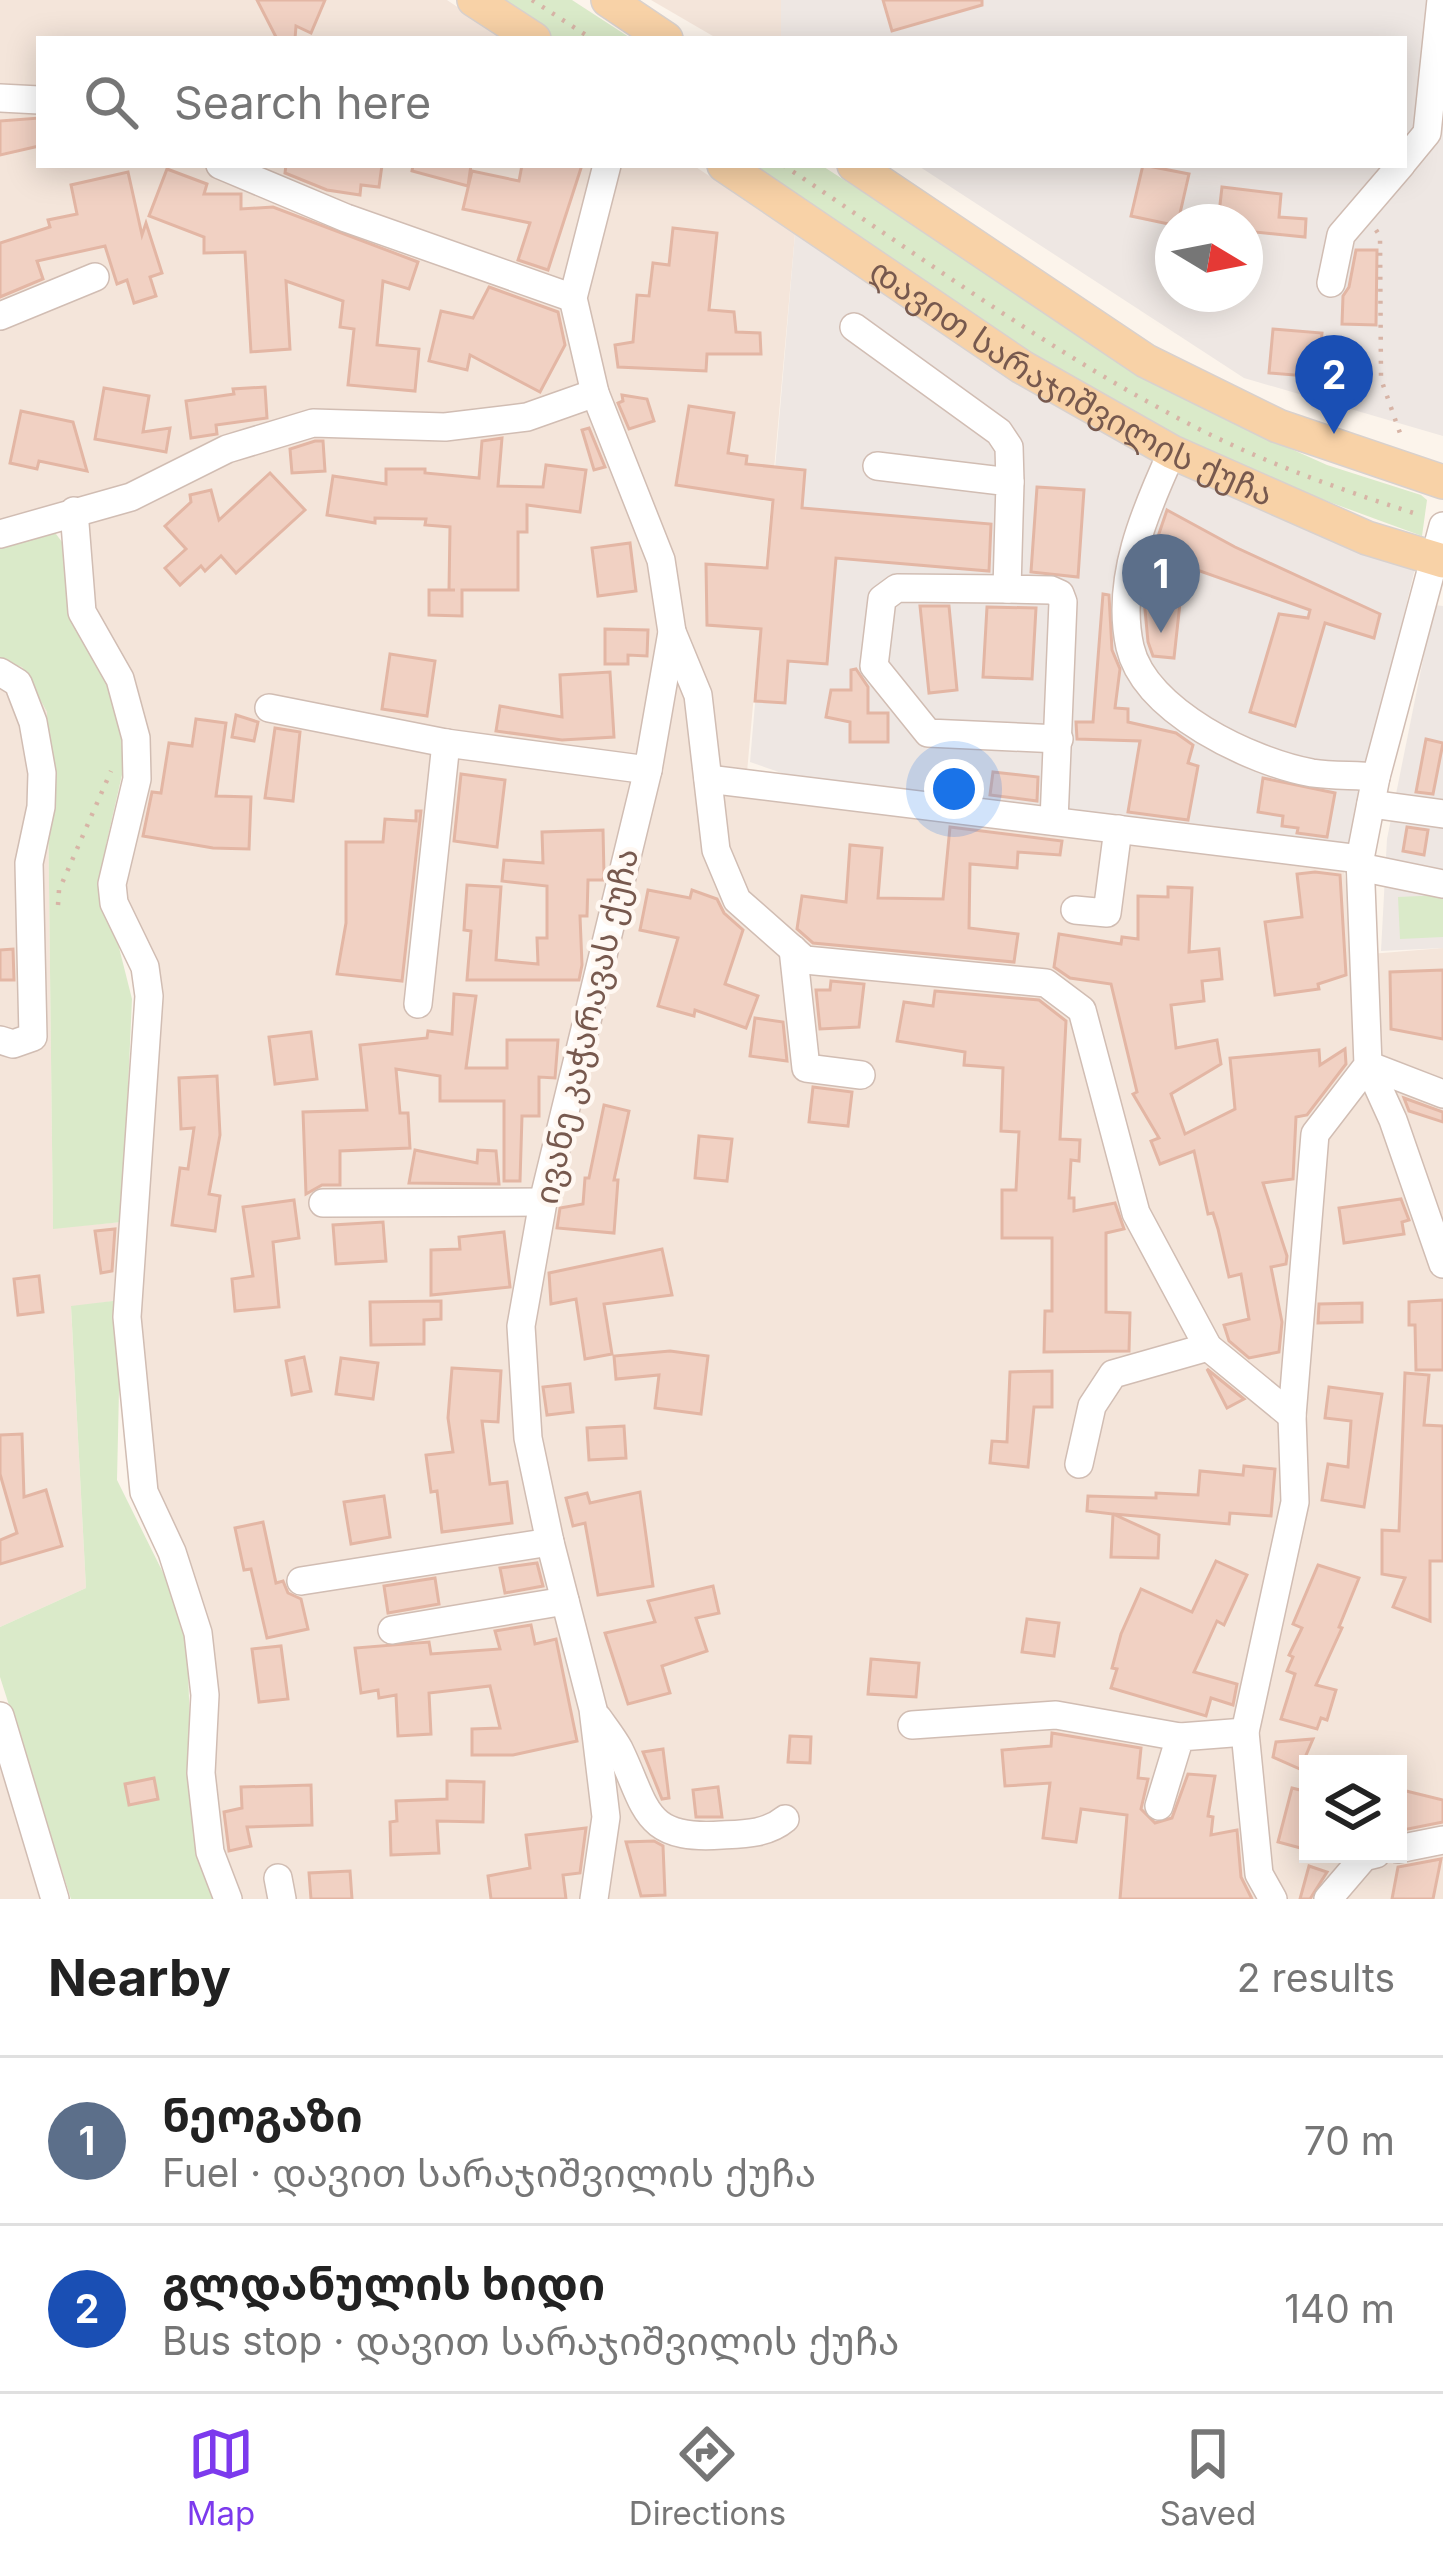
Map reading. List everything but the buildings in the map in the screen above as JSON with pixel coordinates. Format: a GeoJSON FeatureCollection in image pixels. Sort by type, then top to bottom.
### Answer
{"type":"FeatureCollection","features":[{"type":"Feature","properties":{"kind":"main road"},"geometry":{"type":"LineString","coordinates":[[473,0],[529,36]]}},
{"type":"Feature","properties":{"kind":"main road"},"geometry":{"type":"LineString","coordinates":[[608,0],[662,36]]}},
{"type":"Feature","properties":{"kind":"main road","name":"დავით სარაჯიშვილის ქუჩა"},"geometry":{"type":"LineString","coordinates":[[728,168],[1022,368],[1172,452],[1366,538],[1438,560]]}},
{"type":"Feature","properties":{"kind":"main road","name":"დავით სარაჯიშვილის ქუჩა"},"geometry":{"type":"LineString","coordinates":[[858,168],[1146,361],[1279,426],[1443,482]]}},
{"type":"Feature","properties":{"kind":"street"},"geometry":{"type":"LineString","coordinates":[[1407,157],[1427,133],[1441,0]]}},
{"type":"Feature","properties":{"kind":"street"},"geometry":{"type":"LineString","coordinates":[[0,98],[36,100]]}},
{"type":"Feature","properties":{"kind":"street"},"geometry":{"type":"LineString","coordinates":[[229,168],[346,218],[573,298]]}},
{"type":"Feature","properties":{"kind":"street","name":"ივანე კაჭარავას ქუჩა"},"geometry":{"type":"LineString","coordinates":[[594,1899],[606,1817],[593,1709],[528,1438],[521,1327],[542,1202],[648,770],[672,632],[661,560],[595,393],[573,298],[606,168]]}},
{"type":"Feature","properties":{"kind":"street"},"geometry":{"type":"LineString","coordinates":[[1331,283],[1341,235],[1398,168]]}},
{"type":"Feature","properties":{"kind":"street"},"geometry":{"type":"LineString","coordinates":[[0,316],[95,277]]}},
{"type":"Feature","properties":{"kind":"street"},"geometry":{"type":"LineString","coordinates":[[854,327],[999,432],[1009,447],[1007,589]]}},
{"type":"Feature","properties":{"kind":"street"},"geometry":{"type":"LineString","coordinates":[[0,533],[130,497],[227,449],[313,424],[445,427],[527,417],[595,393]]}},
{"type":"Feature","properties":{"kind":"street"},"geometry":{"type":"LineString","coordinates":[[1172,452],[1144,514],[1127,588],[1130,648],[1148,684],[1170,707],[1221,741],[1443,814]]}},
{"type":"Feature","properties":{"kind":"street"},"geometry":{"type":"LineString","coordinates":[[878,466],[1010,482]]}},
{"type":"Feature","properties":{"kind":"street"},"geometry":{"type":"LineString","coordinates":[[74,512],[82,612],[120,679],[136,738],[137,779],[112,884],[113,903],[145,967],[149,996],[127,1317],[144,1492],[172,1552],[198,1633],[206,1695],[202,1773],[210,1852],[228,1899]]}},
{"type":"Feature","properties":{"kind":"street"},"geometry":{"type":"LineString","coordinates":[[1443,526],[1438,560],[1373,791],[1360,863],[1368,1065],[1394,1120],[1443,1264]]}},
{"type":"Feature","properties":{"kind":"street"},"geometry":{"type":"LineString","coordinates":[[1054,821],[1058,739],[1063,602],[1060,594],[1007,589],[888,591],[882,599],[874,666],[928,733],[1058,739]]}},
{"type":"Feature","properties":{"kind":"street"},"geometry":{"type":"LineString","coordinates":[[672,632],[698,695],[716,850],[737,900],[806,960],[1046,983],[1082,1010],[1136,1213],[1208,1347],[1292,1416]]}},
{"type":"Feature","properties":{"kind":"street"},"geometry":{"type":"LineString","coordinates":[[0,671],[18,683],[42,773],[41,807],[29,863],[33,1037],[13,1044],[0,1040]]}},
{"type":"Feature","properties":{"kind":"street"},"geometry":{"type":"LineString","coordinates":[[269,708],[446,743],[648,770]]}},
{"type":"Feature","properties":{"kind":"street"},"geometry":{"type":"LineString","coordinates":[[418,1004],[446,743]]}},
{"type":"Feature","properties":{"kind":"street"},"geometry":{"type":"LineString","coordinates":[[708,778],[1360,863],[1443,884]]}},
{"type":"Feature","properties":{"kind":"street"},"geometry":{"type":"LineString","coordinates":[[1075,910],[1107,913],[1127,830]]}},
{"type":"Feature","properties":{"kind":"street"},"geometry":{"type":"LineString","coordinates":[[1121,931],[1127,830]]}},
{"type":"Feature","properties":{"kind":"street"},"geometry":{"type":"LineString","coordinates":[[0,865],[29,863]]}},
{"type":"Feature","properties":{"kind":"street"},"geometry":{"type":"LineString","coordinates":[[794,949],[806,1068],[861,1075]]}},
{"type":"Feature","properties":{"kind":"street"},"geometry":{"type":"LineString","coordinates":[[1368,1065],[1443,1094]]}},
{"type":"Feature","properties":{"kind":"street"},"geometry":{"type":"LineString","coordinates":[[1273,1899],[1259,1874],[1245,1732],[1295,1502],[1292,1416],[1315,1133],[1368,1065]]}},
{"type":"Feature","properties":{"kind":"street"},"geometry":{"type":"LineString","coordinates":[[323,1203],[542,1202]]}},
{"type":"Feature","properties":{"kind":"street"},"geometry":{"type":"LineString","coordinates":[[1079,1464],[1092,1406],[1114,1374],[1208,1347]]}},
{"type":"Feature","properties":{"kind":"street"},"geometry":{"type":"LineString","coordinates":[[301,1580],[550,1542]]}},
{"type":"Feature","properties":{"kind":"street"},"geometry":{"type":"LineString","coordinates":[[392,1630],[565,1601]]}},
{"type":"Feature","properties":{"kind":"street"},"geometry":{"type":"LineString","coordinates":[[593,1709],[619,1749],[642,1808],[658,1824],[709,1836],[749,1834],[785,1820]]}},
{"type":"Feature","properties":{"kind":"street"},"geometry":{"type":"LineString","coordinates":[[912,1725],[1057,1715],[1180,1737],[1245,1732]]}},
{"type":"Feature","properties":{"kind":"street"},"geometry":{"type":"LineString","coordinates":[[0,1716],[56,1899]]}},
{"type":"Feature","properties":{"kind":"street"},"geometry":{"type":"LineString","coordinates":[[1159,1806],[1180,1737]]}},
{"type":"Feature","properties":{"kind":"street"},"geometry":{"type":"LineString","coordinates":[[1407,1848],[1443,1840]]}},
{"type":"Feature","properties":{"kind":"street"},"geometry":{"type":"LineString","coordinates":[[1328,1899],[1358,1863]]}},
{"type":"Feature","properties":{"kind":"path"},"geometry":{"type":"LineString","coordinates":[[532,0],[587,36]]}},
{"type":"Feature","properties":{"kind":"path"},"geometry":{"type":"LineString","coordinates":[[1364,209],[1380,236],[1381,379],[1402,435],[1366,538]]}},
{"type":"Feature","properties":{"kind":"path"},"geometry":{"type":"LineString","coordinates":[[57,908],[65,875],[117,758],[136,738]]}},
{"type":"Feature","properties":{"kind":"shaded area"},"geometry":{"type":"Polygon","coordinates":[[[0,0],[447,0],[501,36],[36,36],[36,168],[697,168],[795,234],[745,795],[1343,864],[1358,955],[1443,948],[1443,1899],[224,1899],[193,1588],[130,1475],[136,991],[106,872],[122,830],[136,689],[85,583],[74,503],[0,521],[0,0]]]}},
{"type":"Feature","properties":{"kind":"shaded area"},"geometry":{"type":"Polygon","coordinates":[[[651,0],[781,0],[781,36],[713,36],[651,0]]]}},
{"type":"Feature","properties":{"kind":"shaded area"},"geometry":{"type":"Polygon","coordinates":[[[781,0],[1443,0],[1443,436],[1244,378],[922,168],[1407,168],[1407,36],[781,36],[781,0]]]}},
{"type":"Feature","properties":{"kind":"shaded area"},"geometry":{"type":"Polygon","coordinates":[[[795,234],[1271,513],[1416,564],[1349,847],[805,781],[750,762],[795,234]]]}},
{"type":"Feature","properties":{"kind":"shaded area"},"geometry":{"type":"Polygon","coordinates":[[[1434,605],[1443,606],[1443,948],[1381,951],[1387,839],[1434,605]]]}},
{"type":"Feature","properties":{"kind":"shaded area"},"geometry":{"type":"Polygon","coordinates":[[[0,662],[22,667],[47,712],[53,1228],[122,1222],[121,1300],[71,1307],[86,1588],[0,1627],[0,662]]]}},
{"type":"Feature","properties":{"kind":"shaded area"},"geometry":{"type":"Polygon","coordinates":[[[0,1758],[46,1899],[0,1899],[0,1758]]]}},
{"type":"Feature","properties":{"kind":"green space"},"geometry":{"type":"Polygon","coordinates":[[[496,0],[572,0],[627,36],[550,36],[496,0]]]}},
{"type":"Feature","properties":{"kind":"green space"},"geometry":{"type":"Polygon","coordinates":[[[748,168],[826,168],[1138,370],[1224,419],[1327,465],[1421,495],[1427,500],[1422,536],[1235,465],[1163,432],[980,326],[748,168]]]}},
{"type":"Feature","properties":{"kind":"green space"},"geometry":{"type":"Polygon","coordinates":[[[50,526],[65,546],[115,683],[124,766],[106,845],[105,892],[132,999],[122,1222],[53,1229],[47,712],[22,667],[0,662],[0,542],[50,526]]]}},
{"type":"Feature","properties":{"kind":"green space"},"geometry":{"type":"Polygon","coordinates":[[[1443,895],[1443,937],[1400,939],[1398,897],[1443,895]]]}},
{"type":"Feature","properties":{"kind":"green space"},"geometry":{"type":"Polygon","coordinates":[[[121,1300],[117,1480],[186,1619],[194,1831],[215,1899],[71,1899],[0,1677],[0,1627],[86,1588],[71,1306],[121,1300]]]}},
{"type":"Feature","properties":{"kind":"place","name":"გლდანულის ხიდი"},"geometry":{"type":"Point","coordinates":[1334,434]}},
{"type":"Feature","properties":{"kind":"place","name":"ნეოგაზი"},"geometry":{"type":"Point","coordinates":[1161,633]}}]}
